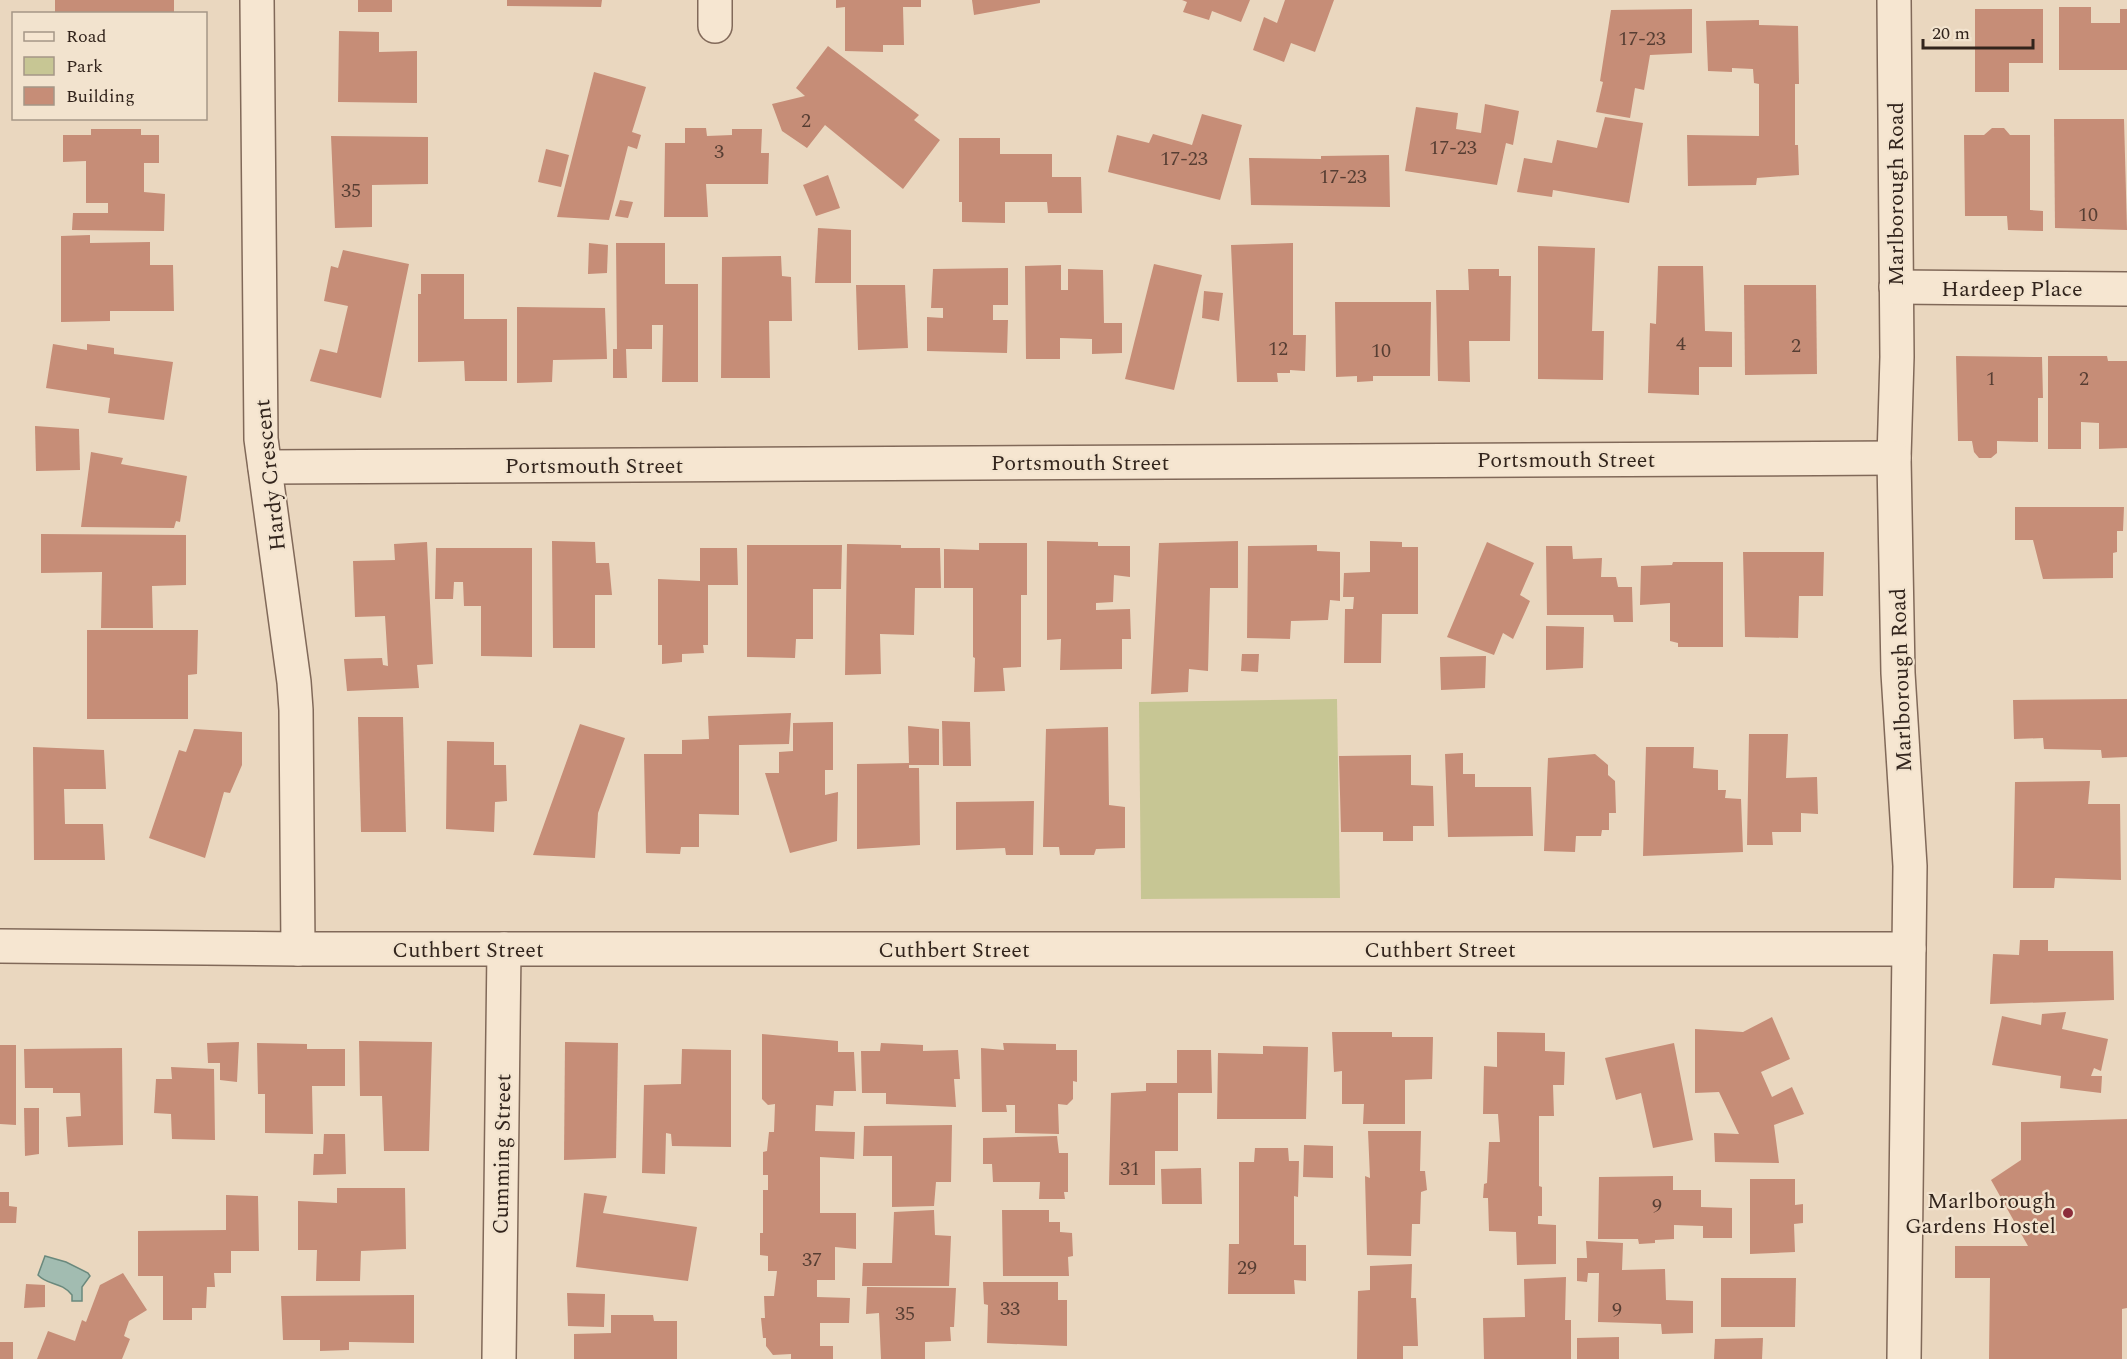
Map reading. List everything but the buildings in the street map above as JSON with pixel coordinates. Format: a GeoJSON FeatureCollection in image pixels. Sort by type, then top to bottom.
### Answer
{"type":"FeatureCollection","features":[{"type":"Feature","properties":{"kind":"street","name":"Hardy Crescent"},"geometry":{"type":"LineString","coordinates":[[257,0],[261,439],[291,654],[296,710],[298,949]]}},
{"type":"Feature","properties":{"kind":"street","name":"Marlborough Road"},"geometry":{"type":"LineString","coordinates":[[1894,0],[1896,287],[1894,458],[1898,673],[1910,866],[1904,1359]]}},
{"type":"Feature","properties":{"kind":"street","name":"Hardeep Place"},"geometry":{"type":"LineString","coordinates":[[1896,287],[2127,289]]}},
{"type":"Feature","properties":{"kind":"street","name":"Portsmouth Street"},"geometry":{"type":"LineString","coordinates":[[265,467],[1894,458]]}},
{"type":"Feature","properties":{"kind":"street","name":"Cuthbert Street"},"geometry":{"type":"LineString","coordinates":[[0,946],[298,949],[1909,949]]}},
{"type":"Feature","properties":{"kind":"street","name":"Cumming Street"},"geometry":{"type":"LineString","coordinates":[[499,1359],[504,949]]}},
{"type":"Feature","properties":{"kind":"green space"},"geometry":{"type":"Polygon","coordinates":[[[1337,699],[1340,898],[1141,899],[1139,702],[1337,699]]]}},
{"type":"Feature","properties":{"kind":"shaded area"},"geometry":{"type":"Polygon","coordinates":[[[45,1256],[66,1262],[88,1273],[90,1276],[82,1287],[82,1301],[72,1301],[72,1295],[68,1291],[38,1275],[45,1256]]]}},
{"type":"Feature","properties":{"kind":"place","name":"Marlborough Gardens Hostel"},"geometry":{"type":"Point","coordinates":[2068,1213]}}]}
